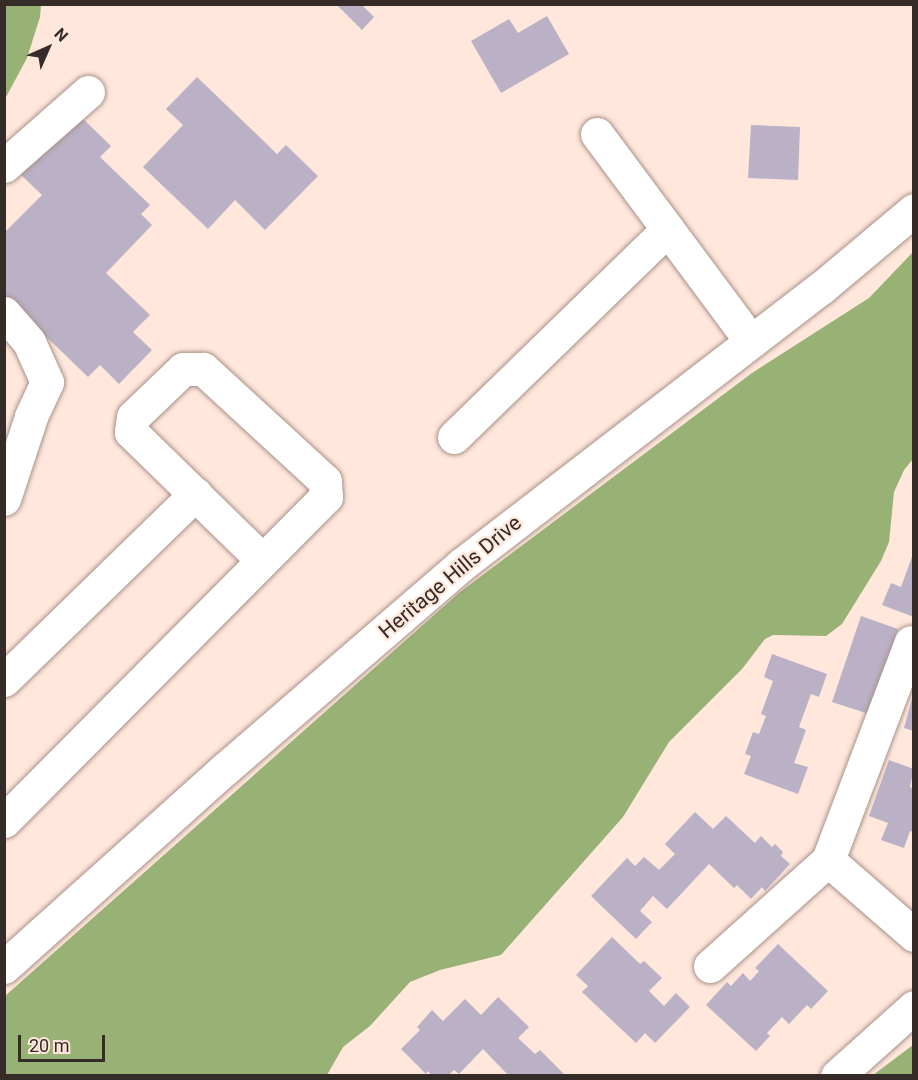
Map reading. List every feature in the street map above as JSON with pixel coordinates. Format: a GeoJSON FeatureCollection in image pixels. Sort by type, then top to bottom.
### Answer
{"type":"FeatureCollection","features":[{"type":"Feature","properties":{"kind":"street"},"geometry":{"type":"LineString","coordinates":[[4,166],[88,92]]}},
{"type":"Feature","properties":{"kind":"street"},"geometry":{"type":"LineString","coordinates":[[597,134],[751,341]]}},
{"type":"Feature","properties":{"kind":"street","name":"Heritage Hills Drive"},"geometry":{"type":"LineString","coordinates":[[4,967],[226,768],[461,565],[873,247],[914,210]]}},
{"type":"Feature","properties":{"kind":"street"},"geometry":{"type":"LineString","coordinates":[[454,437],[668,229]]}},
{"type":"Feature","properties":{"kind":"street"},"geometry":{"type":"LineString","coordinates":[[4,313],[29,342],[47,382],[32,417],[4,499]]}},
{"type":"Feature","properties":{"kind":"street"},"geometry":{"type":"LineString","coordinates":[[4,821],[326,497],[325,481],[203,369],[183,369],[133,417],[131,432],[262,560]]}},
{"type":"Feature","properties":{"kind":"street"},"geometry":{"type":"LineString","coordinates":[[4,680],[195,494]]}},
{"type":"Feature","properties":{"kind":"street"},"geometry":{"type":"LineString","coordinates":[[710,966],[828,860],[911,642]]}},
{"type":"Feature","properties":{"kind":"street"},"geometry":{"type":"LineString","coordinates":[[828,860],[914,935]]}},
{"type":"Feature","properties":{"kind":"street"},"geometry":{"type":"LineString","coordinates":[[837,1076],[914,1007]]}},
{"type":"Feature","properties":{"kind":"green space"},"geometry":{"type":"Polygon","coordinates":[[[5,4],[41,5],[40,17],[27,58],[5,99],[5,4]]]}},
{"type":"Feature","properties":{"kind":"green space"},"geometry":{"type":"Polygon","coordinates":[[[913,252],[913,459],[904,470],[894,492],[889,542],[881,561],[842,624],[826,636],[773,635],[765,639],[742,669],[669,742],[623,817],[501,955],[440,970],[410,982],[370,1026],[343,1047],[327,1075],[5,1075],[5,996],[460,592],[752,373],[869,298],[913,252]]]}},
{"type":"Feature","properties":{"kind":"green space"},"geometry":{"type":"Polygon","coordinates":[[[913,1045],[913,1075],[873,1075],[913,1045]]]}},
{"type":"Feature","properties":{"kind":"building"},"geometry":{"type":"Polygon","coordinates":[[[336,4],[361,4],[374,17],[362,30],[336,4]]]}},
{"type":"Feature","properties":{"kind":"building"},"geometry":{"type":"Polygon","coordinates":[[[547,16],[569,54],[501,93],[471,41],[509,19],[518,33],[547,16]]]}},
{"type":"Feature","properties":{"kind":"building"},"geometry":{"type":"Polygon","coordinates":[[[197,77],[277,154],[286,145],[318,176],[265,230],[235,200],[208,229],[143,167],[183,125],[166,109],[197,77]]]}},
{"type":"Feature","properties":{"kind":"building"},"geometry":{"type":"Polygon","coordinates":[[[78,114],[111,146],[100,157],[150,205],[141,214],[152,225],[106,273],[150,315],[133,332],[152,350],[119,384],[100,365],[88,377],[4,296],[4,233],[42,195],[20,174],[78,114]]]}},
{"type":"Feature","properties":{"kind":"building"},"geometry":{"type":"Polygon","coordinates":[[[751,125],[800,127],[798,180],[748,178],[751,125]]]}},
{"type":"Feature","properties":{"kind":"building"},"geometry":{"type":"Polygon","coordinates":[[[913,554],[914,617],[882,605],[891,583],[901,587],[913,554]]]}},
{"type":"Feature","properties":{"kind":"building"},"geometry":{"type":"Polygon","coordinates":[[[861,616],[898,629],[869,714],[832,702],[861,616]]]}},
{"type":"Feature","properties":{"kind":"building"},"geometry":{"type":"Polygon","coordinates":[[[772,654],[827,674],[819,697],[811,694],[799,727],[806,730],[794,763],[808,767],[798,794],[744,774],[751,756],[745,754],[753,732],[759,734],[766,716],[761,714],[773,681],[764,677],[772,654]]]}},
{"type":"Feature","properties":{"kind":"building"},"geometry":{"type":"Polygon","coordinates":[[[914,695],[914,731],[904,728],[914,695]]]}},
{"type":"Feature","properties":{"kind":"building"},"geometry":{"type":"Polygon","coordinates":[[[889,760],[914,769],[910,787],[914,789],[914,832],[910,831],[904,848],[881,840],[888,823],[869,816],[889,760]]]}},
{"type":"Feature","properties":{"kind":"building"},"geometry":{"type":"Polygon","coordinates":[[[695,812],[713,829],[726,816],[755,843],[761,836],[772,847],[775,844],[783,852],[781,856],[790,864],[765,891],[762,887],[751,899],[737,885],[734,888],[709,864],[667,909],[653,896],[640,911],[652,922],[636,939],[591,896],[627,858],[635,866],[644,857],[659,870],[675,854],[665,844],[695,812]]]}},
{"type":"Feature","properties":{"kind":"building"},"geometry":{"type":"Polygon","coordinates":[[[612,937],[640,964],[644,961],[662,978],[649,991],[664,1006],[676,993],[690,1007],[655,1043],[645,1033],[636,1043],[582,992],[588,986],[576,975],[612,937]]]}},
{"type":"Feature","properties":{"kind":"building"},"geometry":{"type":"Polygon","coordinates":[[[778,944],[828,991],[811,1009],[807,1005],[789,1024],[782,1017],[767,1033],[770,1036],[756,1051],[706,1005],[727,982],[731,986],[743,973],[750,981],[759,971],[755,968],[778,944]]]}},
{"type":"Feature","properties":{"kind":"building"},"geometry":{"type":"Polygon","coordinates":[[[498,997],[529,1027],[518,1038],[535,1054],[540,1050],[566,1076],[509,1076],[483,1049],[459,1074],[454,1070],[448,1076],[432,1076],[428,1071],[426,1074],[401,1049],[420,1030],[417,1027],[432,1010],[443,1021],[465,999],[481,1015],[498,997]]]}}]}
